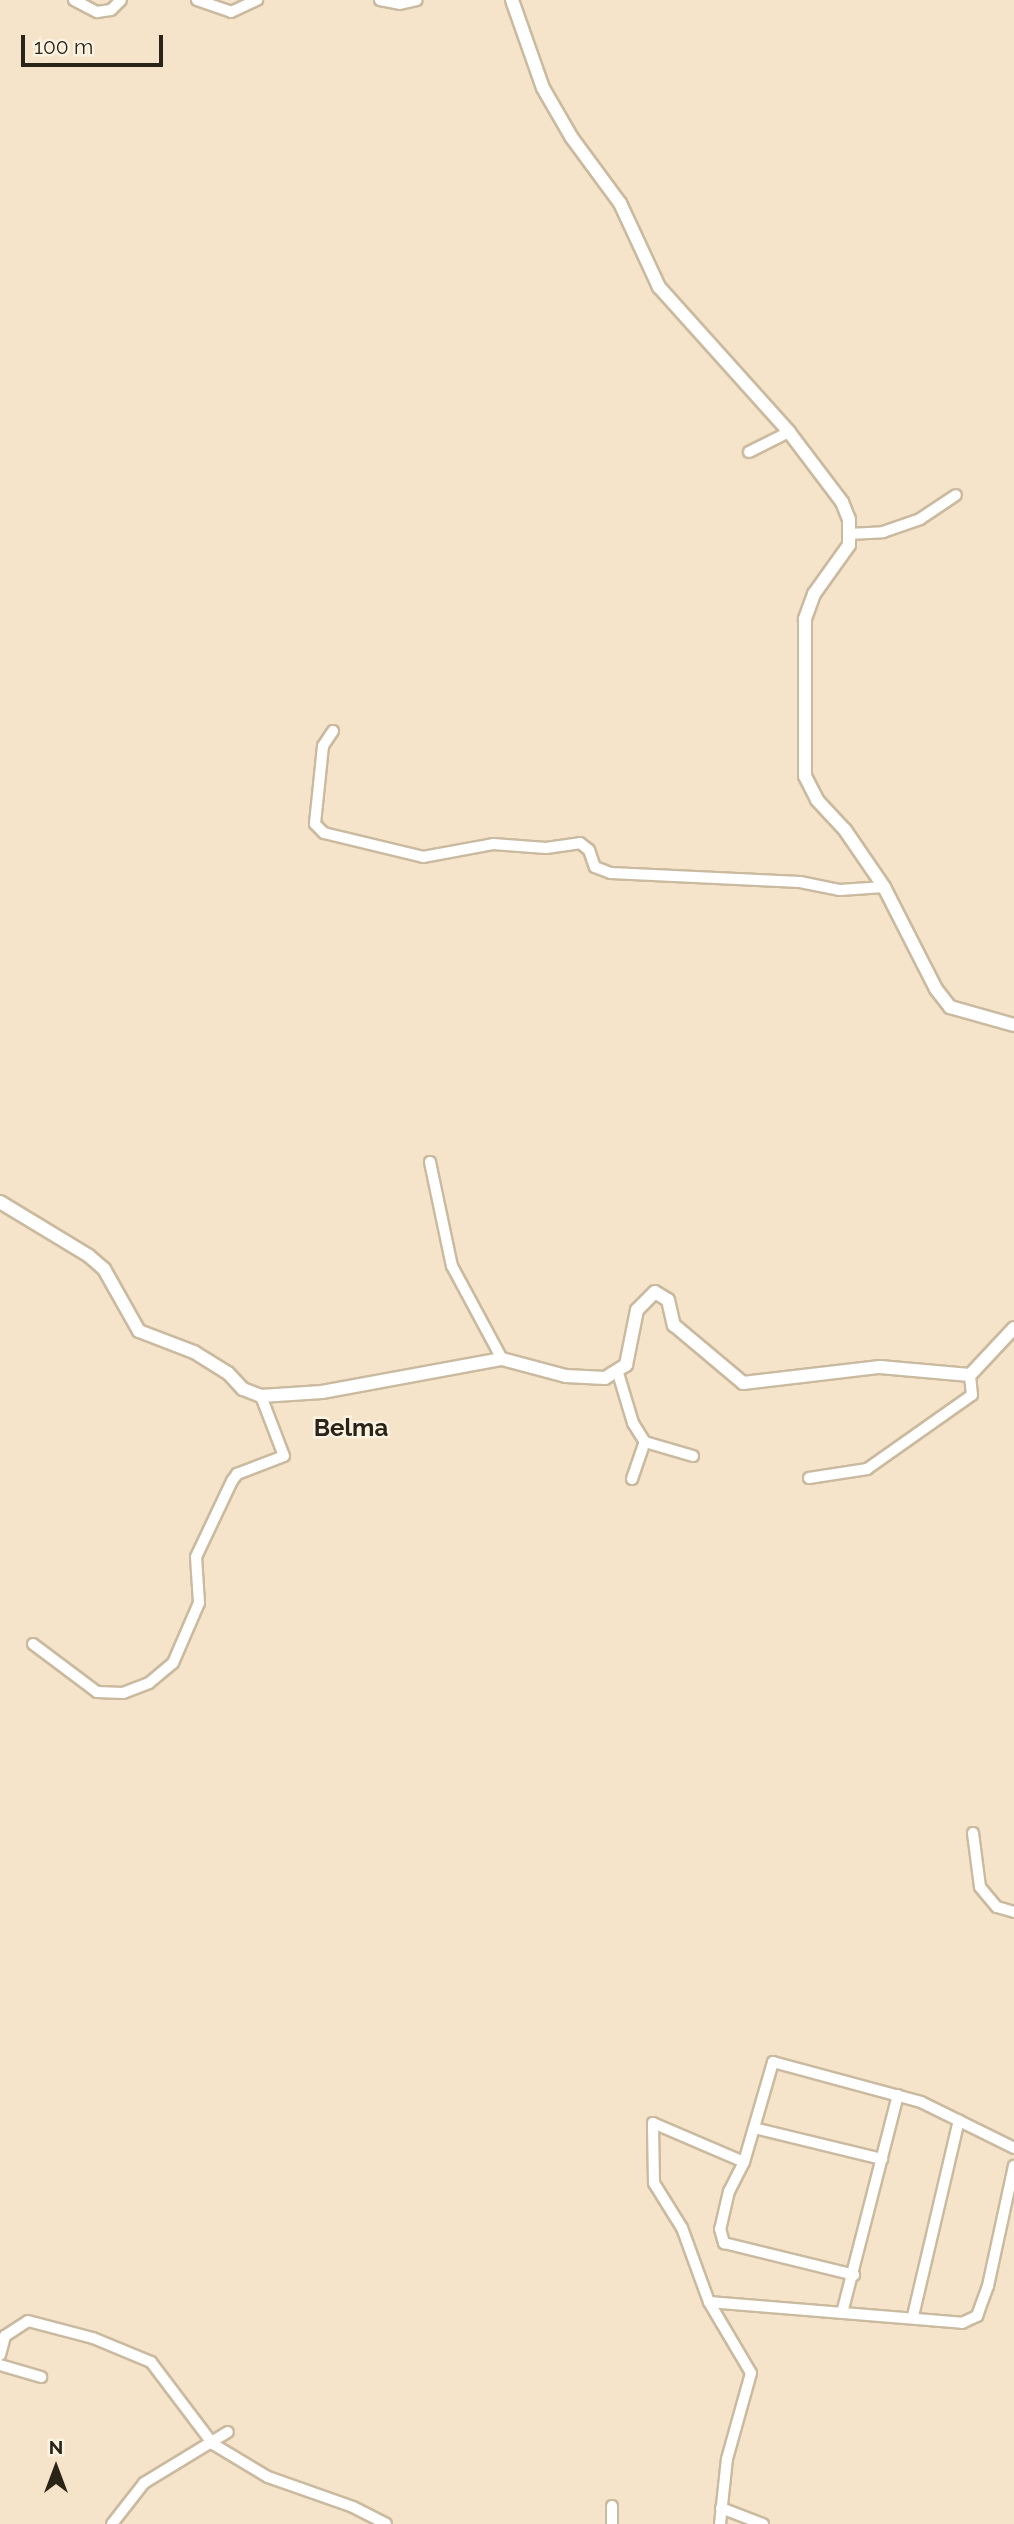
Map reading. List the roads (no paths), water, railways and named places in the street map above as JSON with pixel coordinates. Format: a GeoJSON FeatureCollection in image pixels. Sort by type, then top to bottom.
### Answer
{"type":"FeatureCollection","features":[{"type":"Feature","properties":{"kind":"street"},"geometry":{"type":"LineString","coordinates":[[74,0],[97,12],[111,10],[121,0]]}},
{"type":"Feature","properties":{"kind":"street"},"geometry":{"type":"LineString","coordinates":[[197,0],[231,12],[257,0]]}},
{"type":"Feature","properties":{"kind":"street"},"geometry":{"type":"LineString","coordinates":[[380,0],[400,4],[417,0]]}},
{"type":"Feature","properties":{"kind":"street"},"geometry":{"type":"LineString","coordinates":[[512,0],[543,88],[578,148],[620,203],[659,287],[789,432],[842,502],[849,545],[814,594],[805,619],[805,776],[817,800],[845,830],[884,887],[936,989],[950,1007],[1014,1026]]}},
{"type":"Feature","properties":{"kind":"street"},"geometry":{"type":"LineString","coordinates":[[749,452],[789,432]]}},
{"type":"Feature","properties":{"kind":"street"},"geometry":{"type":"LineString","coordinates":[[849,534],[883,532],[920,519],[956,495]]}},
{"type":"Feature","properties":{"kind":"street"},"geometry":{"type":"LineString","coordinates":[[333,731],[323,746],[315,824],[324,833],[423,857],[492,844],[546,848],[580,843],[586,845],[595,867],[611,873],[800,882],[840,890],[884,887]]}},
{"type":"Feature","properties":{"kind":"street"},"geometry":{"type":"LineString","coordinates":[[430,1162],[452,1266],[502,1359]]}},
{"type":"Feature","properties":{"kind":"street"},"geometry":{"type":"LineString","coordinates":[[0,1202],[89,1256],[104,1269],[139,1331],[194,1352],[228,1373],[243,1389],[261,1396],[322,1392],[502,1359],[566,1376],[605,1377],[618,1373],[631,1357],[637,1310],[655,1292],[667,1300],[674,1325],[743,1382],[807,1379],[880,1367],[970,1374]]}},
{"type":"Feature","properties":{"kind":"street"},"geometry":{"type":"LineString","coordinates":[[809,1478],[867,1469],[904,1439],[936,1425],[971,1395],[970,1374],[1014,1328]]}},
{"type":"Feature","properties":{"kind":"street"},"geometry":{"type":"LineString","coordinates":[[618,1373],[633,1423],[645,1442],[692,1456]]}},
{"type":"Feature","properties":{"kind":"street"},"geometry":{"type":"LineString","coordinates":[[33,1644],[97,1692],[123,1693],[160,1676],[173,1663],[199,1603],[196,1557],[232,1481],[237,1474],[285,1456],[261,1396]]}},
{"type":"Feature","properties":{"kind":"street"},"geometry":{"type":"LineString","coordinates":[[632,1479],[645,1442]]}},
{"type":"Feature","properties":{"kind":"street"},"geometry":{"type":"LineString","coordinates":[[973,1833],[980,1887],[997,1907],[1014,1912]]}},
{"type":"Feature","properties":{"kind":"street"},"geometry":{"type":"LineString","coordinates":[[854,2276],[724,2243],[720,2229],[729,2192],[744,2162],[773,2062],[898,2095],[959,2120],[1014,2148]]}},
{"type":"Feature","properties":{"kind":"street"},"geometry":{"type":"LineString","coordinates":[[842,2313],[854,2276],[898,2095]]}},
{"type":"Feature","properties":{"kind":"street"},"geometry":{"type":"LineString","coordinates":[[913,2316],[959,2120]]}},
{"type":"Feature","properties":{"kind":"street"},"geometry":{"type":"LineString","coordinates":[[720,2524],[727,2459],[751,2373],[709,2302],[682,2228],[654,2183],[653,2123],[744,2162]]}},
{"type":"Feature","properties":{"kind":"street"},"geometry":{"type":"LineString","coordinates":[[754,2128],[882,2159]]}},
{"type":"Feature","properties":{"kind":"street"},"geometry":{"type":"LineString","coordinates":[[709,2302],[913,2316],[962,2323],[977,2316],[1014,2166]]}},
{"type":"Feature","properties":{"kind":"street"},"geometry":{"type":"LineString","coordinates":[[0,2355],[5,2336],[29,2320],[93,2338],[139,2357],[150,2362],[213,2444],[268,2477],[353,2507],[386,2524]]}},
{"type":"Feature","properties":{"kind":"street"},"geometry":{"type":"LineString","coordinates":[[0,2365],[41,2377]]}},
{"type":"Feature","properties":{"kind":"street"},"geometry":{"type":"LineString","coordinates":[[112,2524],[144,2483],[213,2444],[228,2432]]}},
{"type":"Feature","properties":{"kind":"street"},"geometry":{"type":"LineString","coordinates":[[612,2505],[612,2524]]}},
{"type":"Feature","properties":{"kind":"street"},"geometry":{"type":"LineString","coordinates":[[721,2508],[762,2524]]}},
{"type":"Feature","properties":{"kind":"district","name":"Belma"},"geometry":{"type":"Point","coordinates":[351,1428]}}]}
